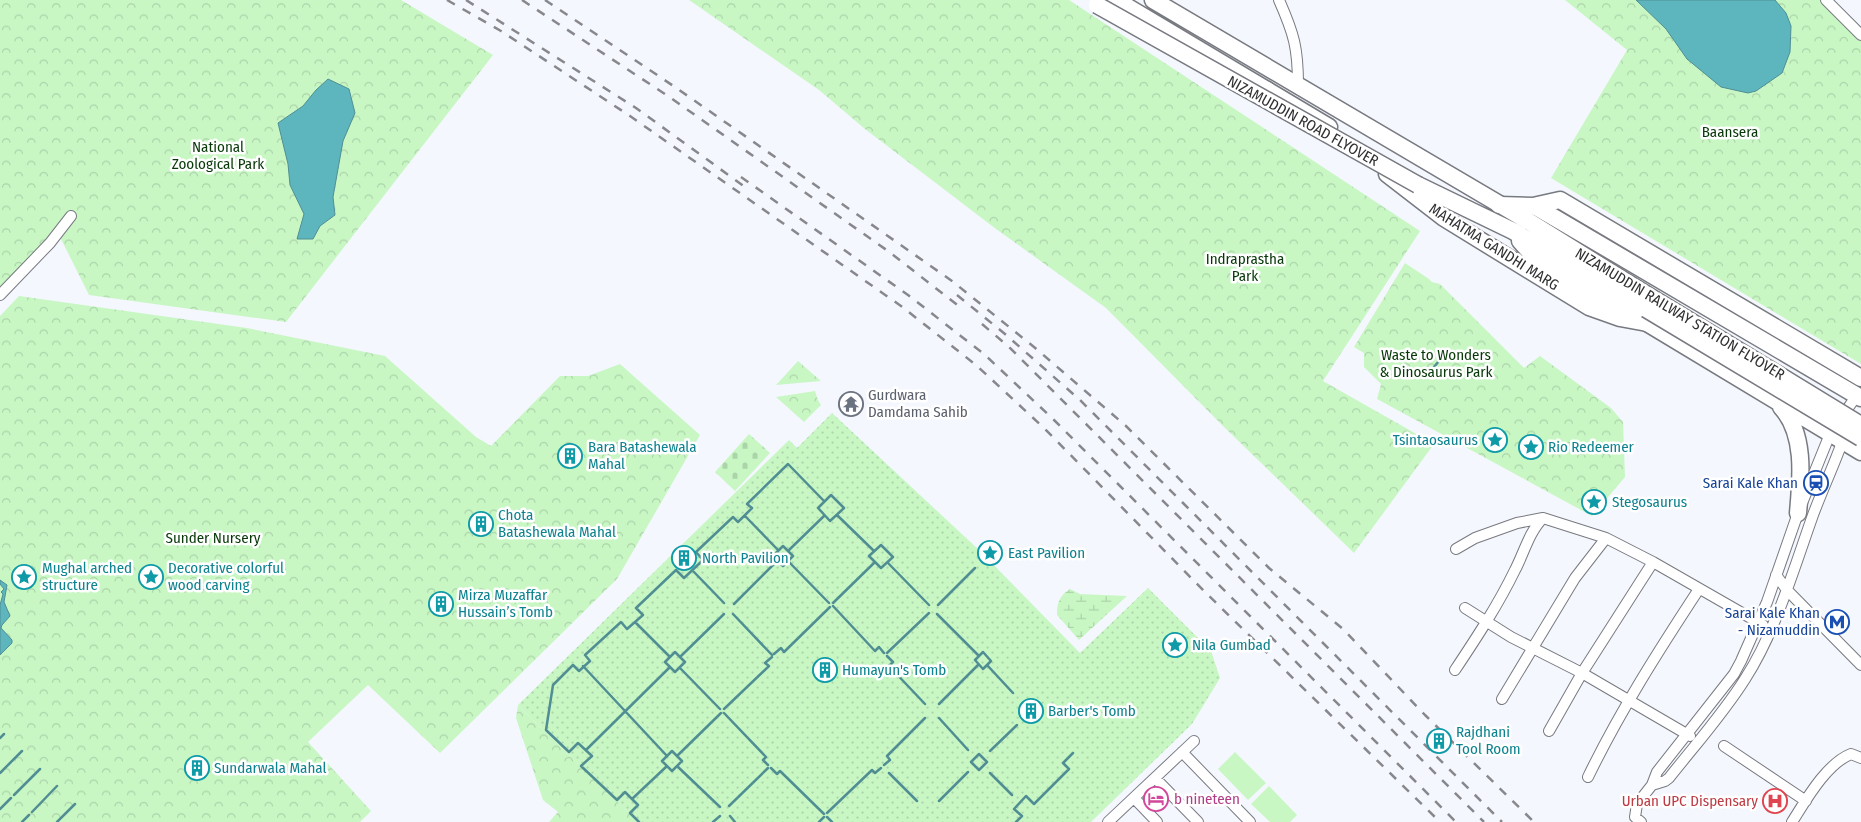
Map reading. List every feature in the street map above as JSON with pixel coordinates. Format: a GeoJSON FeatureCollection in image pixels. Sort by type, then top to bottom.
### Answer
{"type":"FeatureCollection","features":[{"type":"Feature","properties":{"kind":"main road","name":"MAHATMA GANDHI MARG"},"geometry":{"type":"LineString","coordinates":[[1116,0],[1323,123],[1452,223],[1590,307],[1620,318],[1647,322],[1861,452]]}},
{"type":"Feature","properties":{"kind":"main road"},"geometry":{"type":"LineString","coordinates":[[1153,0],[1499,205],[1533,206],[1560,200],[1861,378]]}},
{"type":"Feature","properties":{"kind":"main road"},"geometry":{"type":"LineString","coordinates":[[1162,0],[1197,26]]}},
{"type":"Feature","properties":{"kind":"main road","name":"NIZAMUDDIN ROAD FLYOVER"},"geometry":{"type":"LineString","coordinates":[[1092,2],[1418,185],[1512,231]]}},
{"type":"Feature","properties":{"kind":"main road","name":"NIZAMUDDIN RAILWAY STATION FLYOVER"},"geometry":{"type":"LineString","coordinates":[[1499,205],[1593,269],[1861,438]]}},
{"type":"Feature","properties":{"kind":"main road"},"geometry":{"type":"LineString","coordinates":[[1533,206],[1762,338],[1859,397]]}},
{"type":"Feature","properties":{"kind":"main road"},"geometry":{"type":"LineString","coordinates":[[1512,231],[1537,260],[1647,322]]}},
{"type":"Feature","properties":{"kind":"main road","name":"NIZAMUDDIN RAILWAY STATION FLYOVER"},"geometry":{"type":"LineString","coordinates":[[1512,231],[1593,269],[1861,425]]}},
{"type":"Feature","properties":{"kind":"main road"},"geometry":{"type":"LineString","coordinates":[[1738,378],[1762,338]]}},
{"type":"Feature","properties":{"kind":"main road"},"geometry":{"type":"LineString","coordinates":[[1775,400],[1787,413],[1793,425],[1798,445],[1801,479],[1798,513]]}},
{"type":"Feature","properties":{"kind":"street"},"geometry":{"type":"LineString","coordinates":[[1278,0],[1291,27],[1296,44],[1298,85]]}},
{"type":"Feature","properties":{"kind":"street"},"geometry":{"type":"LineString","coordinates":[[1827,0],[1861,34]]}},
{"type":"Feature","properties":{"kind":"street"},"geometry":{"type":"LineString","coordinates":[[0,296],[50,243],[71,216]]}},
{"type":"Feature","properties":{"kind":"street"},"geometry":{"type":"LineString","coordinates":[[1641,822],[1635,817],[1637,804],[1652,785],[1657,772],[1734,674],[1741,661],[1776,575],[1798,513],[1836,437],[1859,397]]}},
{"type":"Feature","properties":{"kind":"street"},"geometry":{"type":"LineString","coordinates":[[1652,785],[1666,781],[1669,778],[1746,678],[1787,590],[1814,513],[1836,437],[1859,397]]}},
{"type":"Feature","properties":{"kind":"street"},"geometry":{"type":"LineString","coordinates":[[1456,548],[1475,538],[1517,523],[1542,518],[1606,538],[1653,562],[1770,629]]}},
{"type":"Feature","properties":{"kind":"street"},"geometry":{"type":"LineString","coordinates":[[1455,670],[1487,622],[1516,569],[1536,524],[1542,518]]}},
{"type":"Feature","properties":{"kind":"street"},"geometry":{"type":"LineString","coordinates":[[1502,699],[1575,578],[1606,538]]}},
{"type":"Feature","properties":{"kind":"street"},"geometry":{"type":"LineString","coordinates":[[1549,731],[1582,673],[1653,562]]}},
{"type":"Feature","properties":{"kind":"street"},"geometry":{"type":"LineString","coordinates":[[1776,575],[1787,590],[1861,665]]}},
{"type":"Feature","properties":{"kind":"street"},"geometry":{"type":"LineString","coordinates":[[1588,777],[1628,700],[1699,589]]}},
{"type":"Feature","properties":{"kind":"street"},"geometry":{"type":"LineString","coordinates":[[1464,608],[1511,637],[1582,673],[1685,734],[1699,739]]}},
{"type":"Feature","properties":{"kind":"street"},"geometry":{"type":"LineString","coordinates":[[1108,822],[1194,741]]}},
{"type":"Feature","properties":{"kind":"street"},"geometry":{"type":"LineString","coordinates":[[1724,746],[1806,801]]}},
{"type":"Feature","properties":{"kind":"street"},"geometry":{"type":"LineString","coordinates":[[1182,752],[1246,821]]}},
{"type":"Feature","properties":{"kind":"street"},"geometry":{"type":"LineString","coordinates":[[1792,822],[1837,761],[1851,754],[1861,758]]}},
{"type":"Feature","properties":{"kind":"street"},"geometry":{"type":"LineString","coordinates":[[1155,778],[1198,822]]}},
{"type":"Feature","properties":{"kind":"street"},"geometry":{"type":"LineString","coordinates":[[1134,798],[1157,822]]}},
{"type":"Feature","properties":{"kind":"green space","name":"National Zoological Park"},"geometry":{"type":"Polygon","coordinates":[[[0,0],[401,0],[493,55],[286,322],[89,295],[57,231],[0,291],[0,0]]]}},
{"type":"Feature","properties":{"kind":"green space","name":"Indraprastha Park"},"geometry":{"type":"Polygon","coordinates":[[[689,0],[1069,0],[1420,231],[1323,381],[1434,444],[1354,553],[1224,427],[1106,308],[996,229],[865,129],[819,90],[689,0]]]}},
{"type":"Feature","properties":{"kind":"green space","name":"Baansera"},"geometry":{"type":"Polygon","coordinates":[[[1565,0],[1833,0],[1861,29],[1861,364],[1551,178],[1627,50],[1565,0]]]}},
{"type":"Feature","properties":{"kind":"green space","name":"Waste to Wonders & Dinosaurus Park"},"geometry":{"type":"Polygon","coordinates":[[[1405,263],[1432,282],[1440,284],[1524,368],[1540,356],[1611,408],[1623,422],[1625,477],[1592,516],[1377,399],[1381,384],[1364,367],[1364,353],[1354,347],[1405,263]]]}},
{"type":"Feature","properties":{"kind":"green space","name":"Sunder Nursery"},"geometry":{"type":"Polygon","coordinates":[[[19,296],[247,328],[385,356],[476,437],[491,446],[560,376],[588,376],[620,364],[700,435],[617,579],[440,753],[368,685],[308,742],[371,811],[360,822],[0,822],[0,316],[19,296]]]}},
{"type":"Feature","properties":{"kind":"green space"},"geometry":{"type":"Polygon","coordinates":[[[798,361],[821,381],[776,385],[798,361]]]}},
{"type":"Feature","properties":{"kind":"green space"},"geometry":{"type":"Polygon","coordinates":[[[815,391],[821,405],[804,422],[776,397],[815,391]]]}},
{"type":"Feature","properties":{"kind":"green space"},"geometry":{"type":"Polygon","coordinates":[[[832,413],[979,550],[1080,653],[1148,588],[1211,651],[1220,678],[1192,724],[1091,822],[638,822],[518,705],[789,440],[797,448],[832,413]]]}},
{"type":"Feature","properties":{"kind":"green space"},"geometry":{"type":"Polygon","coordinates":[[[749,434],[770,453],[735,491],[715,472],[749,434]]]}},
{"type":"Feature","properties":{"kind":"green space"},"geometry":{"type":"Polygon","coordinates":[[[1070,589],[1080,594],[1127,596],[1079,640],[1057,615],[1059,600],[1070,589]]]}},
{"type":"Feature","properties":{"kind":"green space"},"geometry":{"type":"Polygon","coordinates":[[[518,705],[638,822],[549,822],[558,812],[543,800],[516,718],[518,705]]]}},
{"type":"Feature","properties":{"kind":"green space"},"geometry":{"type":"Polygon","coordinates":[[[1235,752],[1266,783],[1248,800],[1218,769],[1235,752]]]}},
{"type":"Feature","properties":{"kind":"green space"},"geometry":{"type":"Polygon","coordinates":[[[1269,786],[1297,815],[1290,822],[1270,822],[1251,804],[1269,786]]]}},
{"type":"Feature","properties":{"kind":"water"},"geometry":{"type":"Polygon","coordinates":[[[1636,0],[1775,0],[1786,13],[1791,26],[1790,52],[1782,73],[1756,91],[1748,93],[1721,87],[1687,59],[1666,29],[1636,0]]]}},
{"type":"Feature","properties":{"kind":"water"},"geometry":{"type":"Polygon","coordinates":[[[328,79],[349,89],[355,113],[343,141],[333,197],[335,215],[320,226],[313,239],[297,239],[304,214],[290,185],[288,164],[278,123],[303,106],[328,79]]]}},
{"type":"Feature","properties":{"kind":"water"},"geometry":{"type":"Polygon","coordinates":[[[0,580],[7,585],[4,602],[10,616],[1,628],[12,640],[12,643],[0,655],[0,605],[3,594],[1,592],[4,589],[0,584],[0,580]]]}},
{"type":"Feature","properties":{"kind":"waterway"},"geometry":{"type":"LineString","coordinates":[[1425,378],[1443,356]]}},
{"type":"Feature","properties":{"kind":"waterway"},"geometry":{"type":"LineString","coordinates":[[639,822],[630,813],[638,805],[625,792],[617,800],[581,766],[592,756],[578,743],[569,752],[546,730],[553,685],[573,665],[579,671],[590,661],[585,655],[621,622],[627,629],[643,615],[636,608],[676,570],[684,578],[703,560],[696,552],[733,517],[738,522],[752,508],[747,504],[788,464],[824,501]]}},
{"type":"Feature","properties":{"kind":"waterway"},"geometry":{"type":"LineString","coordinates":[[831,495],[844,508],[830,521],[818,508],[831,495]]}},
{"type":"Feature","properties":{"kind":"waterway"},"geometry":{"type":"LineString","coordinates":[[837,515],[874,551]]}},
{"type":"Feature","properties":{"kind":"waterway"},"geometry":{"type":"LineString","coordinates":[[745,516],[778,550]]}},
{"type":"Feature","properties":{"kind":"waterway"},"geometry":{"type":"LineString","coordinates":[[789,550],[824,516]]}},
{"type":"Feature","properties":{"kind":"waterway"},"geometry":{"type":"LineString","coordinates":[[881,545],[893,557],[881,568],[869,556],[881,545]]}},
{"type":"Feature","properties":{"kind":"waterway"},"geometry":{"type":"LineString","coordinates":[[783,546],[793,556],[783,566],[773,556],[783,546]]}},
{"type":"Feature","properties":{"kind":"waterway"},"geometry":{"type":"LineString","coordinates":[[734,604],[777,561]]}},
{"type":"Feature","properties":{"kind":"waterway"},"geometry":{"type":"LineString","coordinates":[[788,561],[829,603]]}},
{"type":"Feature","properties":{"kind":"waterway"},"geometry":{"type":"LineString","coordinates":[[833,603],[875,562]]}},
{"type":"Feature","properties":{"kind":"waterway"},"geometry":{"type":"LineString","coordinates":[[888,563],[929,605]]}},
{"type":"Feature","properties":{"kind":"waterway"},"geometry":{"type":"LineString","coordinates":[[938,605],[975,568]]}},
{"type":"Feature","properties":{"kind":"waterway"},"geometry":{"type":"LineString","coordinates":[[694,572],[724,603]]}},
{"type":"Feature","properties":{"kind":"waterway"},"geometry":{"type":"LineString","coordinates":[[833,606],[875,651],[879,647],[884,653]]}},
{"type":"Feature","properties":{"kind":"waterway"},"geometry":{"type":"LineString","coordinates":[[774,654],[781,648],[784,652],[830,607]]}},
{"type":"Feature","properties":{"kind":"waterway"},"geometry":{"type":"LineString","coordinates":[[887,653],[929,613]]}},
{"type":"Feature","properties":{"kind":"waterway"},"geometry":{"type":"LineString","coordinates":[[680,657],[724,614]]}},
{"type":"Feature","properties":{"kind":"waterway"},"geometry":{"type":"LineString","coordinates":[[733,614],[772,655]]}},
{"type":"Feature","properties":{"kind":"waterway"},"geometry":{"type":"LineString","coordinates":[[937,614],[979,656]]}},
{"type":"Feature","properties":{"kind":"waterway"},"geometry":{"type":"LineString","coordinates":[[635,622],[670,657]]}},
{"type":"Feature","properties":{"kind":"waterway"},"geometry":{"type":"LineString","coordinates":[[675,652],[685,662],[675,672],[665,662],[675,652]]}},
{"type":"Feature","properties":{"kind":"waterway"},"geometry":{"type":"LineString","coordinates":[[983,652],[991,661],[983,669],[975,660],[983,652]]}},
{"type":"Feature","properties":{"kind":"waterway"},"geometry":{"type":"LineString","coordinates":[[887,656],[893,662],[889,666],[925,704]]}},
{"type":"Feature","properties":{"kind":"waterway"},"geometry":{"type":"LineString","coordinates":[[724,709],[769,666],[765,663],[772,657]]}},
{"type":"Feature","properties":{"kind":"waterway"},"geometry":{"type":"LineString","coordinates":[[939,704],[978,665]]}},
{"type":"Feature","properties":{"kind":"waterway"},"geometry":{"type":"LineString","coordinates":[[987,665],[1013,693]]}},
{"type":"Feature","properties":{"kind":"waterway"},"geometry":{"type":"LineString","coordinates":[[583,666],[667,756]]}},
{"type":"Feature","properties":{"kind":"waterway"},"geometry":{"type":"LineString","coordinates":[[586,750],[670,667]]}},
{"type":"Feature","properties":{"kind":"waterway"},"geometry":{"type":"LineString","coordinates":[[680,668],[720,709]]}},
{"type":"Feature","properties":{"kind":"waterway"},"geometry":{"type":"LineString","coordinates":[[677,756],[721,713]]}},
{"type":"Feature","properties":{"kind":"waterway"},"geometry":{"type":"LineString","coordinates":[[724,713],[766,757],[763,760],[768,765]]}},
{"type":"Feature","properties":{"kind":"waterway"},"geometry":{"type":"LineString","coordinates":[[884,765],[890,760],[887,756],[925,718]]}},
{"type":"Feature","properties":{"kind":"waterway"},"geometry":{"type":"LineString","coordinates":[[939,718],[968,750]]}},
{"type":"Feature","properties":{"kind":"waterway"},"geometry":{"type":"LineString","coordinates":[[990,751],[1017,725]]}},
{"type":"Feature","properties":{"kind":"waterway"},"geometry":{"type":"LineString","coordinates":[[0,738],[4,734]]}},
{"type":"Feature","properties":{"kind":"waterway"},"geometry":{"type":"LineString","coordinates":[[0,773],[22,751]]}},
{"type":"Feature","properties":{"kind":"waterway"},"geometry":{"type":"LineString","coordinates":[[672,751],[682,761],[672,771],[662,761],[672,751]]}},
{"type":"Feature","properties":{"kind":"waterway"},"geometry":{"type":"LineString","coordinates":[[1016,822],[1022,816],[1014,809],[1026,796],[1034,804],[1069,769],[1063,763],[1073,753]]}},
{"type":"Feature","properties":{"kind":"waterway"},"geometry":{"type":"LineString","coordinates":[[979,754],[987,762],[979,770],[971,762],[979,754]]}},
{"type":"Feature","properties":{"kind":"waterway"},"geometry":{"type":"LineString","coordinates":[[632,799],[667,766]]}},
{"type":"Feature","properties":{"kind":"waterway"},"geometry":{"type":"LineString","coordinates":[[677,766],[720,807]]}},
{"type":"Feature","properties":{"kind":"waterway"},"geometry":{"type":"LineString","coordinates":[[729,806],[768,768]]}},
{"type":"Feature","properties":{"kind":"waterway"},"geometry":{"type":"LineString","coordinates":[[771,768],[777,774],[780,771],[824,814]]}},
{"type":"Feature","properties":{"kind":"waterway"},"geometry":{"type":"LineString","coordinates":[[827,813],[872,770],[875,773],[881,768]]}},
{"type":"Feature","properties":{"kind":"waterway"},"geometry":{"type":"LineString","coordinates":[[14,795],[40,769]]}},
{"type":"Feature","properties":{"kind":"waterway"},"geometry":{"type":"LineString","coordinates":[[939,801],[968,772]]}},
{"type":"Feature","properties":{"kind":"waterway"},"geometry":{"type":"LineString","coordinates":[[889,773],[917,801]]}},
{"type":"Feature","properties":{"kind":"waterway"},"geometry":{"type":"LineString","coordinates":[[990,773],[1012,795]]}},
{"type":"Feature","properties":{"kind":"waterway"},"geometry":{"type":"LineString","coordinates":[[32,812],[57,786]]}},
{"type":"Feature","properties":{"kind":"waterway"},"geometry":{"type":"LineString","coordinates":[[0,809],[11,798]]}},
{"type":"Feature","properties":{"kind":"waterway"},"geometry":{"type":"LineString","coordinates":[[57,822],[75,804]]}},
{"type":"Feature","properties":{"kind":"waterway"},"geometry":{"type":"LineString","coordinates":[[22,822],[29,815]]}},
{"type":"Feature","properties":{"kind":"waterway"},"geometry":{"type":"LineString","coordinates":[[713,822],[720,816]]}},
{"type":"Feature","properties":{"kind":"waterway"},"geometry":{"type":"LineString","coordinates":[[730,816],[735,822]]}},
{"type":"Feature","properties":{"kind":"waterway"},"geometry":{"type":"LineString","coordinates":[[819,822],[824,817]]}},
{"type":"Feature","properties":{"kind":"waterway"},"geometry":{"type":"LineString","coordinates":[[827,817],[832,822]]}},
{"type":"Feature","properties":{"kind":"railway"},"geometry":{"type":"LineString","coordinates":[[447,0],[501,31],[630,116],[901,306],[976,365],[1044,428],[1205,592],[1440,822]]}},
{"type":"Feature","properties":{"kind":"railway"},"geometry":{"type":"LineString","coordinates":[[466,0],[636,108],[745,187]]}},
{"type":"Feature","properties":{"kind":"railway"},"geometry":{"type":"LineString","coordinates":[[522,0],[668,96],[888,251],[960,307]]}},
{"type":"Feature","properties":{"kind":"railway"},"geometry":{"type":"LineString","coordinates":[[545,0],[675,87],[952,281],[1034,347],[1126,426],[1269,568],[1343,629],[1425,715],[1534,822]]}},
{"type":"Feature","properties":{"kind":"railway"},"geometry":{"type":"LineString","coordinates":[[741,177],[908,295],[984,354],[1054,420],[1456,822]]}},
{"type":"Feature","properties":{"kind":"railway"},"geometry":{"type":"LineString","coordinates":[[957,295],[1005,334],[1080,400],[1502,822]]}},
{"type":"Feature","properties":{"kind":"railway"},"geometry":{"type":"LineString","coordinates":[[982,324],[1009,347],[1484,822]]}},
{"type":"Feature","properties":{"kind":"place","name":"Gurdwara Damdama Sahib"},"geometry":{"type":"Point","coordinates":[851,404]}},
{"type":"Feature","properties":{"kind":"place","name":"Tsintaosaurus"},"geometry":{"type":"Point","coordinates":[1495,440]}},
{"type":"Feature","properties":{"kind":"place","name":"Rio Redeemer"},"geometry":{"type":"Point","coordinates":[1531,447]}},
{"type":"Feature","properties":{"kind":"place","name":"Bara Batashewala Mahal"},"geometry":{"type":"Point","coordinates":[570,456]}},
{"type":"Feature","properties":{"kind":"place","name":"Sarai Kale Khan"},"geometry":{"type":"Point","coordinates":[1816,483]}},
{"type":"Feature","properties":{"kind":"place","name":"Stegosaurus"},"geometry":{"type":"Point","coordinates":[1594,502]}},
{"type":"Feature","properties":{"kind":"place","name":"Chota Batashewala Mahal"},"geometry":{"type":"Point","coordinates":[481,524]}},
{"type":"Feature","properties":{"kind":"place","name":"East Pavilion"},"geometry":{"type":"Point","coordinates":[990,553]}},
{"type":"Feature","properties":{"kind":"place","name":"North Pavilion"},"geometry":{"type":"Point","coordinates":[684,558]}},
{"type":"Feature","properties":{"kind":"place","name":"Mughal arched structure"},"geometry":{"type":"Point","coordinates":[24,577]}},
{"type":"Feature","properties":{"kind":"place","name":"Decorative colorful wood carving"},"geometry":{"type":"Point","coordinates":[151,577]}},
{"type":"Feature","properties":{"kind":"place","name":"Mirza Muzaffar Hussain’s Tomb"},"geometry":{"type":"Point","coordinates":[441,604]}},
{"type":"Feature","properties":{"kind":"place","name":"Sarai Kale Khan - Nizamuddin"},"geometry":{"type":"Point","coordinates":[1837,622]}},
{"type":"Feature","properties":{"kind":"place","name":"Nila Gumbad"},"geometry":{"type":"Point","coordinates":[1175,645]}},
{"type":"Feature","properties":{"kind":"place","name":"Humayun's Tomb"},"geometry":{"type":"Point","coordinates":[825,670]}},
{"type":"Feature","properties":{"kind":"place","name":"Barber's Tomb"},"geometry":{"type":"Point","coordinates":[1031,711]}},
{"type":"Feature","properties":{"kind":"place","name":"Rajdhani Tool Room"},"geometry":{"type":"Point","coordinates":[1439,741]}},
{"type":"Feature","properties":{"kind":"place","name":"Sundarwala Mahal"},"geometry":{"type":"Point","coordinates":[197,768]}},
{"type":"Feature","properties":{"kind":"place","name":"b nineteen"},"geometry":{"type":"Point","coordinates":[1156,799]}},
{"type":"Feature","properties":{"kind":"place","name":"Urban UPC Dispensary"},"geometry":{"type":"Point","coordinates":[1775,801]}}]}
